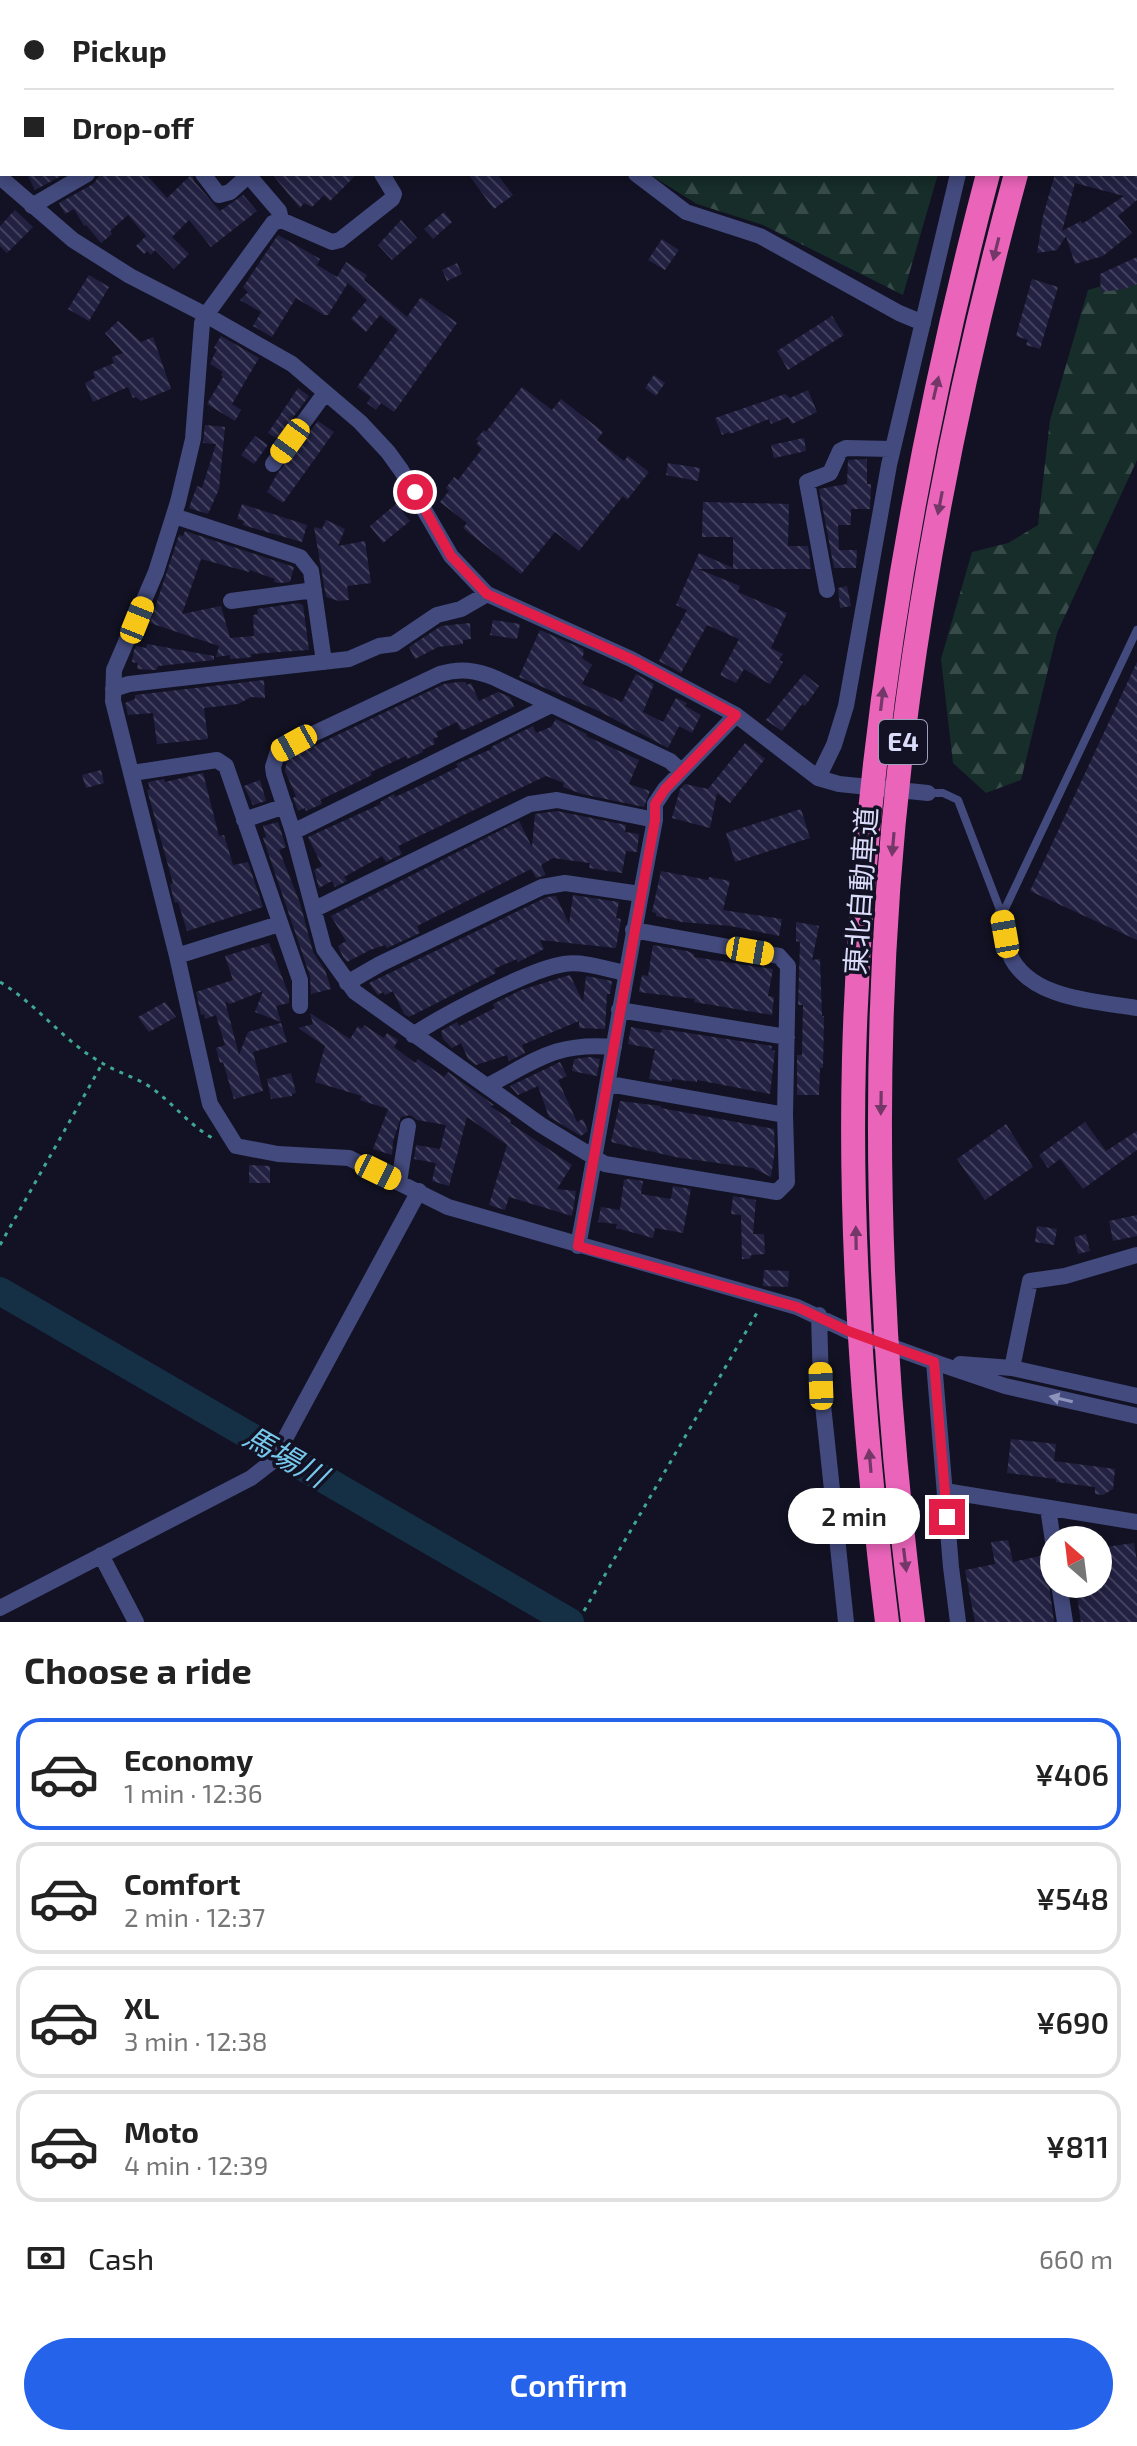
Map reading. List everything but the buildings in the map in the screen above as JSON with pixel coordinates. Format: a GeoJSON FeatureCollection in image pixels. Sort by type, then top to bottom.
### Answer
{"type":"FeatureCollection","features":[{"type":"Feature","properties":{"kind":"highway","name":"東北自動車道"},"geometry":{"type":"LineString","coordinates":[[887,1622],[859,1316],[854,1060],[864,866],[906,542],[932,407],[988,176]]}},
{"type":"Feature","properties":{"kind":"highway","name":"東北自動車道"},"geometry":{"type":"LineString","coordinates":[[913,1622],[888,1371],[880,1160],[881,1053],[890,870],[908,699],[932,544],[959,411],[1016,176]]}},
{"type":"Feature","properties":{"kind":"street"},"geometry":{"type":"LineString","coordinates":[[32,206],[84,176]]}},
{"type":"Feature","properties":{"kind":"street"},"geometry":{"type":"LineString","coordinates":[[205,176],[219,195],[230,192],[249,176]]}},
{"type":"Feature","properties":{"kind":"street"},"geometry":{"type":"LineString","coordinates":[[251,176],[279,211],[281,220]]}},
{"type":"Feature","properties":{"kind":"street"},"geometry":{"type":"LineString","coordinates":[[281,220],[332,242],[340,240],[392,199],[394,194],[383,176]]}},
{"type":"Feature","properties":{"kind":"street"},"geometry":{"type":"LineString","coordinates":[[639,176],[686,212],[760,236],[899,313],[923,323]]}},
{"type":"Feature","properties":{"kind":"street"},"geometry":{"type":"LineString","coordinates":[[818,778],[834,745],[846,706],[892,449],[958,176]]}},
{"type":"Feature","properties":{"kind":"street"},"geometry":{"type":"LineString","coordinates":[[0,177],[73,240],[130,276],[292,364],[360,422],[401,470],[451,556],[487,594],[631,659],[736,715],[818,778],[839,784],[928,793]]}},
{"type":"Feature","properties":{"kind":"street"},"geometry":{"type":"LineString","coordinates":[[281,220],[268,228],[202,323],[193,439],[174,516],[156,572],[114,670],[113,689],[210,1104],[236,1146],[278,1154],[349,1158],[448,1207],[766,1297],[819,1315],[848,1331],[1005,1386],[1137,1416]]}},
{"type":"Feature","properties":{"kind":"street"},"geometry":{"type":"LineString","coordinates":[[273,464],[325,393]]}},
{"type":"Feature","properties":{"kind":"street"},"geometry":{"type":"LineString","coordinates":[[827,590],[807,482],[830,473],[840,451],[846,448],[892,449]]}},
{"type":"Feature","properties":{"kind":"street"},"geometry":{"type":"LineString","coordinates":[[174,516],[300,557],[311,571],[324,662]]}},
{"type":"Feature","properties":{"kind":"street"},"geometry":{"type":"LineString","coordinates":[[231,601],[314,590]]}},
{"type":"Feature","properties":{"kind":"street"},"geometry":{"type":"LineString","coordinates":[[113,689],[129,684],[349,659],[379,646],[389,647],[437,615],[461,609],[487,594]]}},
{"type":"Feature","properties":{"kind":"street"},"geometry":{"type":"LineString","coordinates":[[633,930],[779,956],[788,966],[787,1182],[777,1192],[605,1164],[367,1001],[347,983],[324,949],[273,767],[278,751],[454,670],[479,672],[670,761],[681,771]]}},
{"type":"Feature","properties":{"kind":"street"},"geometry":{"type":"LineString","coordinates":[[293,832],[551,705]]}},
{"type":"Feature","properties":{"kind":"street"},"geometry":{"type":"LineString","coordinates":[[578,1246],[655,820],[655,804],[681,771],[736,715]]}},
{"type":"Feature","properties":{"kind":"street"},"geometry":{"type":"LineString","coordinates":[[132,773],[217,760],[226,766],[300,980],[300,1006]]}},
{"type":"Feature","properties":{"kind":"street"},"geometry":{"type":"LineString","coordinates":[[315,909],[530,804],[557,800],[655,820]]}},
{"type":"Feature","properties":{"kind":"street"},"geometry":{"type":"LineString","coordinates":[[244,820],[285,806]]}},
{"type":"Feature","properties":{"kind":"street"},"geometry":{"type":"LineString","coordinates":[[347,983],[380,964],[542,887],[565,883],[640,894]]}},
{"type":"Feature","properties":{"kind":"street"},"geometry":{"type":"LineString","coordinates":[[1002,915],[1009,953],[1028,979],[1054,992],[1137,1008]]}},
{"type":"Feature","properties":{"kind":"street"},"geometry":{"type":"LineString","coordinates":[[177,956],[279,924]]}},
{"type":"Feature","properties":{"kind":"street"},"geometry":{"type":"LineString","coordinates":[[413,1035],[429,1024],[531,974],[554,967],[586,965],[625,973]]}},
{"type":"Feature","properties":{"kind":"street"},"geometry":{"type":"LineString","coordinates":[[619,1010],[787,1037]]}},
{"type":"Feature","properties":{"kind":"street"},"geometry":{"type":"LineString","coordinates":[[487,1086],[558,1049],[578,1045],[614,1047]]}},
{"type":"Feature","properties":{"kind":"street"},"geometry":{"type":"LineString","coordinates":[[609,1084],[785,1115]]}},
{"type":"Feature","properties":{"kind":"street"},"geometry":{"type":"LineString","coordinates":[[399,1182],[408,1126]]}},
{"type":"Feature","properties":{"kind":"street"},"geometry":{"type":"LineString","coordinates":[[0,1608],[251,1478],[273,1461],[419,1191]]}},
{"type":"Feature","properties":{"kind":"street"},"geometry":{"type":"LineString","coordinates":[[1012,1368],[1030,1281],[1065,1276],[1137,1255]]}},
{"type":"Feature","properties":{"kind":"street"},"geometry":{"type":"LineString","coordinates":[[819,1315],[821,1386],[846,1622]]}},
{"type":"Feature","properties":{"kind":"street"},"geometry":{"type":"LineString","coordinates":[[934,1362],[1012,1368],[1137,1396]]}},
{"type":"Feature","properties":{"kind":"street"},"geometry":{"type":"LineString","coordinates":[[934,1362],[958,1622]]}},
{"type":"Feature","properties":{"kind":"street"},"geometry":{"type":"LineString","coordinates":[[945,1491],[1137,1522]]}},
{"type":"Feature","properties":{"kind":"street"},"geometry":{"type":"LineString","coordinates":[[1048,1508],[1051,1526]]}},
{"type":"Feature","properties":{"kind":"street"},"geometry":{"type":"LineString","coordinates":[[101,1555],[136,1622]]}},
{"type":"Feature","properties":{"kind":"street"},"geometry":{"type":"LineString","coordinates":[[1061,1598],[1065,1622]]}},
{"type":"Feature","properties":{"kind":"lane"},"geometry":{"type":"LineString","coordinates":[[1002,915],[1137,630]]}},
{"type":"Feature","properties":{"kind":"lane"},"geometry":{"type":"LineString","coordinates":[[928,793],[943,793],[958,800],[1002,915]]}},
{"type":"Feature","properties":{"kind":"path"},"geometry":{"type":"LineString","coordinates":[[0,982],[17,992],[102,1064],[145,1083],[212,1139],[236,1146]]}},
{"type":"Feature","properties":{"kind":"path"},"geometry":{"type":"LineString","coordinates":[[0,1245],[102,1064]]}},
{"type":"Feature","properties":{"kind":"path"},"geometry":{"type":"LineString","coordinates":[[584,1611],[766,1297]]}},
{"type":"Feature","properties":{"kind":"green space"},"geometry":{"type":"Polygon","coordinates":[[[652,176],[937,176],[903,295],[763,225],[697,204],[652,176]]]}},
{"type":"Feature","properties":{"kind":"green space"},"geometry":{"type":"Polygon","coordinates":[[[1137,276],[1137,460],[1057,633],[1021,780],[986,793],[953,763],[941,659],[972,552],[1008,543],[1038,525],[1050,420],[1088,290],[1137,276]]]}},
{"type":"Feature","properties":{"kind":"waterway","name":"馬場川"},"geometry":{"type":"LineString","coordinates":[[0,1291],[570,1622]]}},
{"type":"Feature","properties":{"kind":"route"},"geometry":{"type":"LineString","coordinates":[[415,492],[451,556],[487,594],[631,659],[736,715],[681,771],[655,804],[655,820],[625,973],[608,1090],[578,1246],[797,1307],[848,1331],[934,1362],[947,1517]]}}]}
